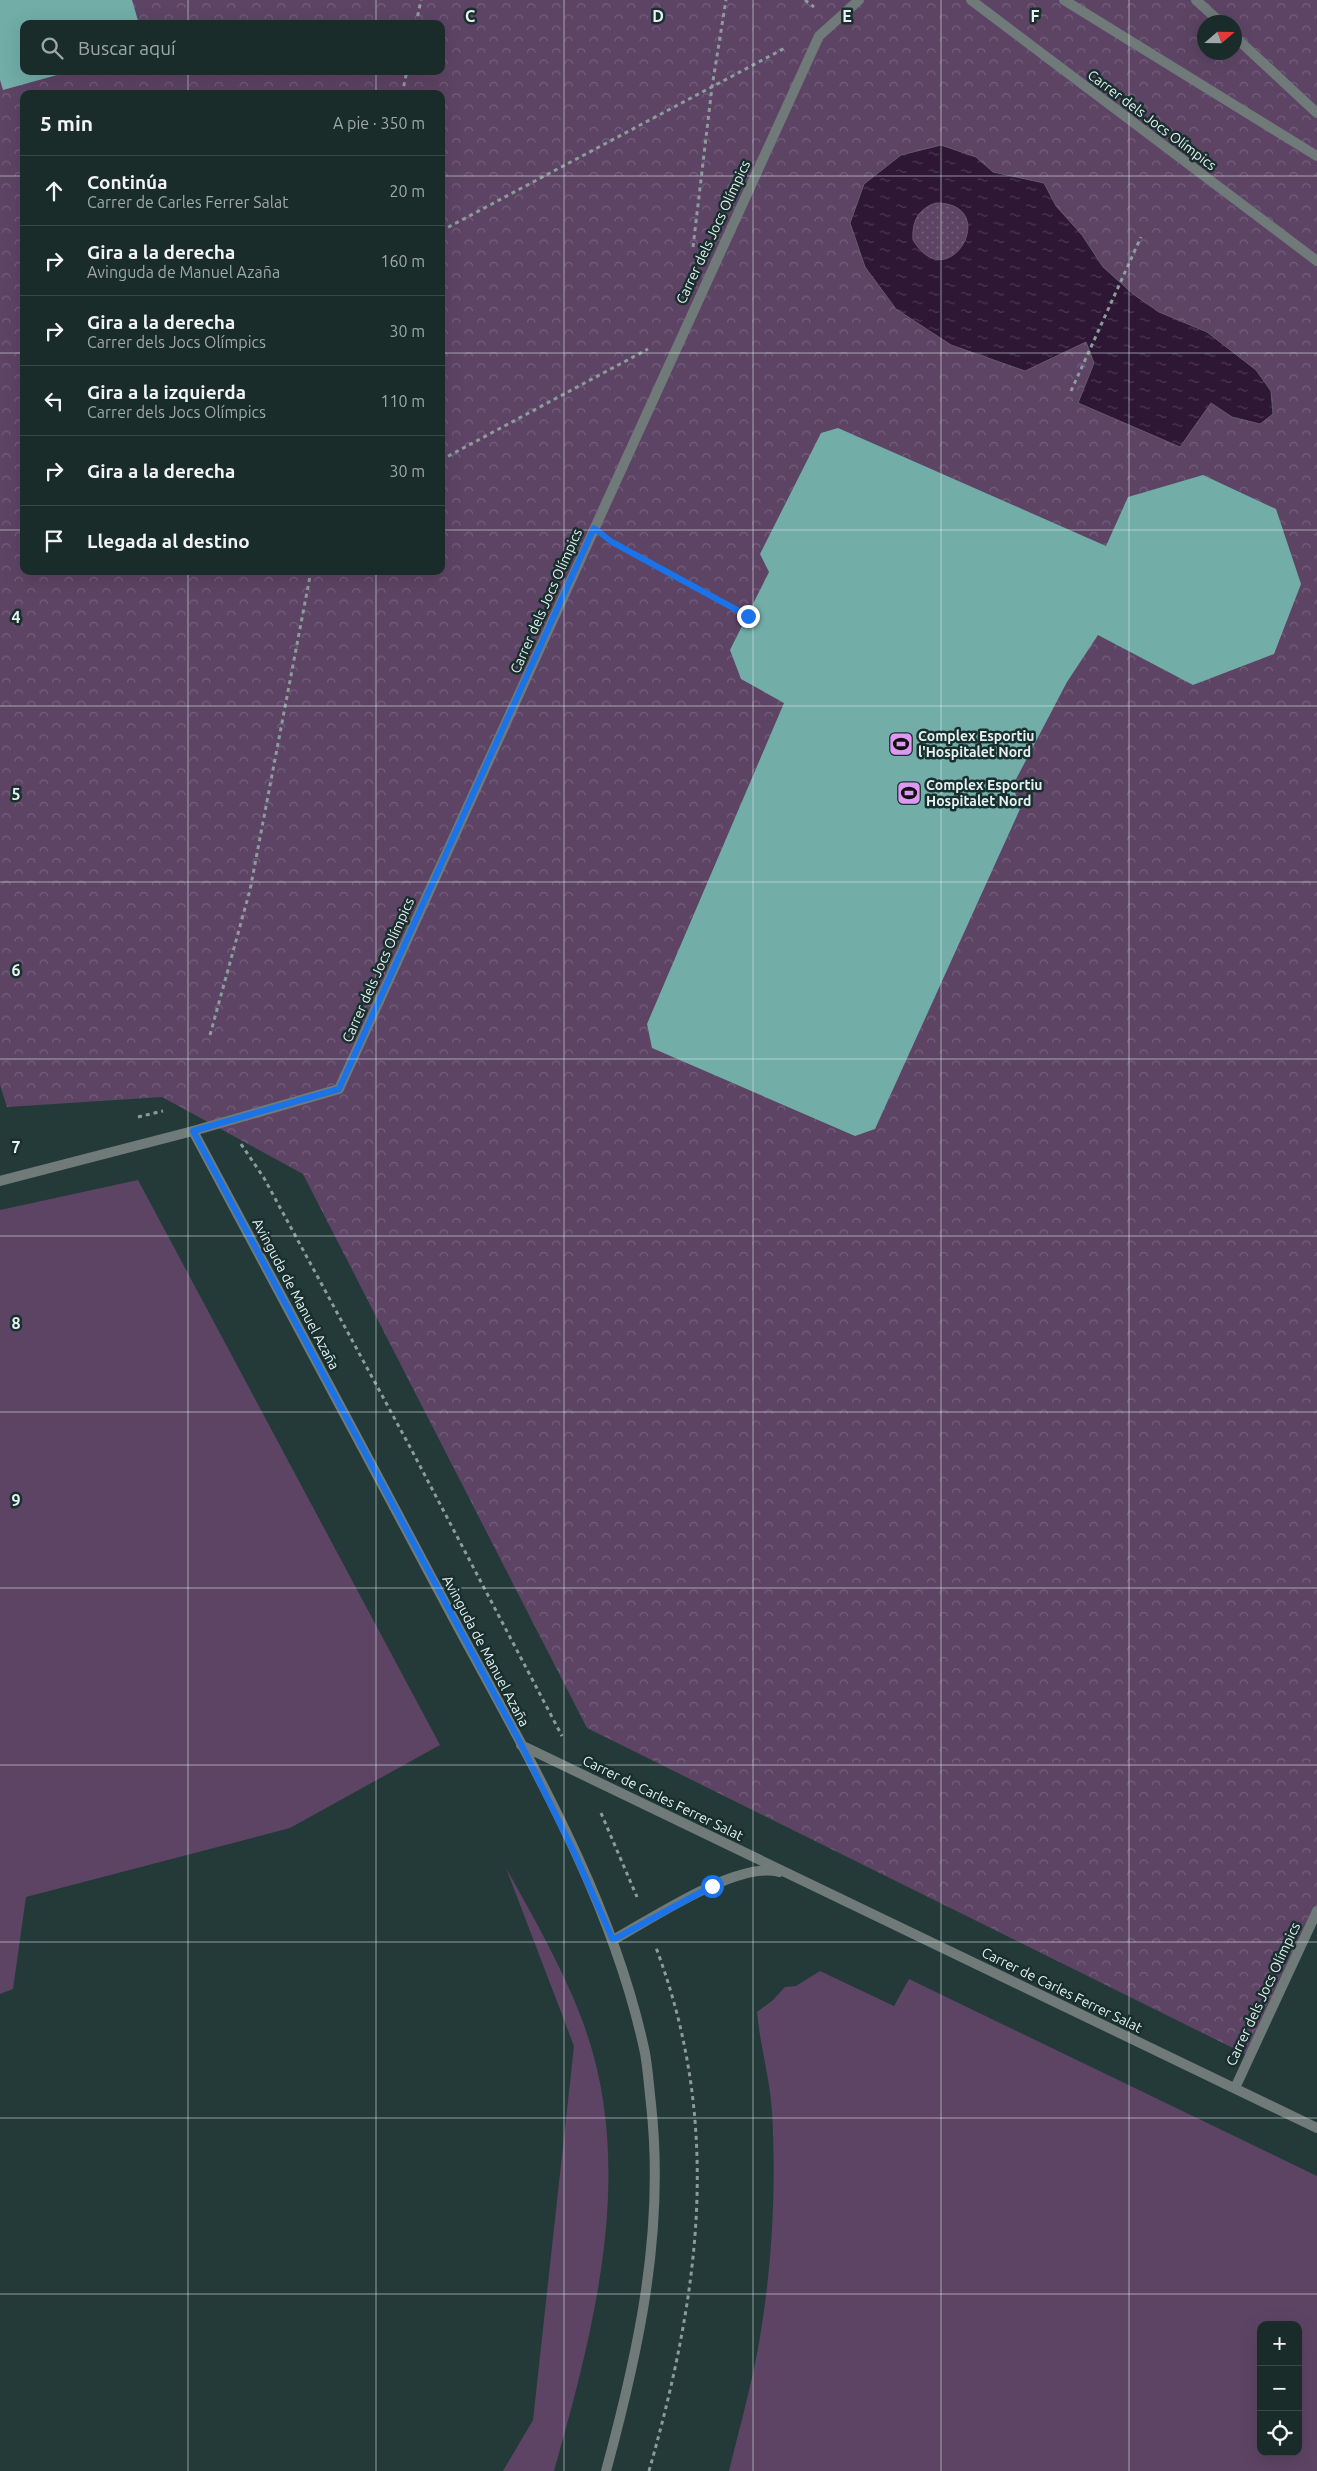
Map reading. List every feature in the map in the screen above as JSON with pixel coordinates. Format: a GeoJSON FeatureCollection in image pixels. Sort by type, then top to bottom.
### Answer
{"type":"FeatureCollection","features":[{"type":"Feature","properties":{"kind":"street","name":"Carrer dels Jocs Olímpics"},"geometry":{"type":"LineString","coordinates":[[193,1131],[339,1089],[818,36],[859,0]]}},
{"type":"Feature","properties":{"kind":"street","name":"Carrer dels Jocs Olímpics"},"geometry":{"type":"LineString","coordinates":[[971,0],[1317,261]]}},
{"type":"Feature","properties":{"kind":"street"},"geometry":{"type":"LineString","coordinates":[[1064,0],[1317,156]]}},
{"type":"Feature","properties":{"kind":"street"},"geometry":{"type":"LineString","coordinates":[[1196,0],[1212,15]]}},
{"type":"Feature","properties":{"kind":"street"},"geometry":{"type":"LineString","coordinates":[[1242,44],[1317,114]]}},
{"type":"Feature","properties":{"kind":"street"},"geometry":{"type":"LineString","coordinates":[[0,1181],[193,1131]]}},
{"type":"Feature","properties":{"kind":"street","name":"Avinguda de Manuel Azaña"},"geometry":{"type":"LineString","coordinates":[[193,1131],[521,1744],[575,1854],[613,1940],[645,2055],[654,2138],[655,2225],[644,2314],[627,2395],[606,2471]]}},
{"type":"Feature","properties":{"kind":"street","name":"Carrer de Carles Ferrer Salat"},"geometry":{"type":"LineString","coordinates":[[521,1744],[1317,2128]]}},
{"type":"Feature","properties":{"kind":"street","name":"Carrer de Carles Ferrer Salat"},"geometry":{"type":"LineString","coordinates":[[613,1940],[712,1886],[741,1874],[773,1870],[794,1876]]}},
{"type":"Feature","properties":{"kind":"street","name":"Carrer dels Jocs Olímpics"},"geometry":{"type":"LineString","coordinates":[[1234,2088],[1317,1911]]}},
{"type":"Feature","properties":{"kind":"path"},"geometry":{"type":"LineString","coordinates":[[417,20],[421,0]]}},
{"type":"Feature","properties":{"kind":"path"},"geometry":{"type":"LineString","coordinates":[[692,253],[712,87],[726,0]]}},
{"type":"Feature","properties":{"kind":"path"},"geometry":{"type":"LineString","coordinates":[[805,0],[834,22]]}},
{"type":"Feature","properties":{"kind":"path"},"geometry":{"type":"LineString","coordinates":[[445,229],[790,46]]}},
{"type":"Feature","properties":{"kind":"path"},"geometry":{"type":"LineString","coordinates":[[403,90],[406,75]]}},
{"type":"Feature","properties":{"kind":"path"},"geometry":{"type":"LineString","coordinates":[[1071,391],[1141,237]]}},
{"type":"Feature","properties":{"kind":"path"},"geometry":{"type":"LineString","coordinates":[[445,458],[683,331]]}},
{"type":"Feature","properties":{"kind":"path"},"geometry":{"type":"LineString","coordinates":[[594,528],[612,542],[748,616]]}},
{"type":"Feature","properties":{"kind":"path"},"geometry":{"type":"LineString","coordinates":[[210,1035],[250,890],[310,575]]}},
{"type":"Feature","properties":{"kind":"green space","name":"Complex Esportiu Hospitalet Nord"},"geometry":{"type":"Polygon","coordinates":[[[0,0],[1317,0],[1317,1916],[1249,2056],[587,1728],[303,1174],[162,1097],[7,1107],[0,1085],[0,0]]]}},
{"type":"Feature","properties":{"kind":"green space"},"geometry":{"type":"Polygon","coordinates":[[[940,203],[951,205],[960,211],[966,220],[968,231],[966,242],[960,251],[951,257],[940,259],[929,257],[920,251],[914,242],[912,231],[914,220],[920,211],[929,205],[940,203]]]}},
{"type":"Feature","properties":{"kind":"green space"},"geometry":{"type":"Polygon","coordinates":[[[138,1180],[440,1745],[290,1828],[26,1897],[13,1989],[0,1994],[0,1210],[138,1180]]]}},
{"type":"Feature","properties":{"kind":"green space"},"geometry":{"type":"Polygon","coordinates":[[[506,1868],[556,1960],[581,2017],[598,2073],[607,2130],[608,2187],[604,2245],[596,2302],[584,2360],[554,2471],[503,2471],[533,2420],[574,2046],[506,1868]]]}},
{"type":"Feature","properties":{"kind":"green space"},"geometry":{"type":"Polygon","coordinates":[[[820,1971],[894,2006],[909,1979],[1317,2176],[1317,2471],[729,2471],[756,2361],[766,2298],[771,2245],[774,2165],[772,2112],[757,2012],[772,2001],[785,1987],[796,1986],[820,1971]]]}},
{"type":"Feature","properties":{"kind":"water"},"geometry":{"type":"Polygon","coordinates":[[[941,145],[976,157],[993,172],[1044,183],[1056,206],[1082,235],[1103,267],[1133,294],[1159,312],[1207,332],[1256,370],[1271,391],[1273,414],[1260,424],[1232,417],[1211,403],[1180,447],[1078,403],[1094,363],[1086,342],[1025,371],[951,345],[896,309],[865,267],[850,223],[864,184],[901,155],[941,145]],[[936,203],[925,209],[917,217],[913,240],[927,256],[941,260],[954,255],[963,244],[968,231],[966,217],[956,207],[936,203]]]}},
{"type":"Feature","properties":{"kind":"building"},"geometry":{"type":"Polygon","coordinates":[[[0,0],[132,0],[138,20],[20,20],[20,75],[57,75],[3,90],[0,80],[0,0]]]}},
{"type":"Feature","properties":{"kind":"building","name":"Complex Esportiu l'Hospitalet Nord"},"geometry":{"type":"Polygon","coordinates":[[[838,428],[1106,546],[1128,497],[1203,475],[1276,509],[1301,584],[1274,654],[1193,685],[1098,635],[1067,682],[1013,785],[1020,809],[875,1129],[855,1136],[652,1048],[647,1024],[784,703],[741,679],[730,650],[769,572],[760,554],[821,433],[838,428]]]}},
{"type":"Feature","properties":{"kind":"place","name":"Complex Esportiu l'Hospitalet Nord"},"geometry":{"type":"Point","coordinates":[901,744]}},
{"type":"Feature","properties":{"kind":"place","name":"Complex Esportiu Hospitalet Nord"},"geometry":{"type":"Point","coordinates":[909,793]}},
{"type":"Feature","properties":{"kind":"route"},"geometry":{"type":"LineString","coordinates":[[712,1886],[613,1940],[575,1854],[521,1744],[193,1131],[339,1089],[594,528],[612,542],[748,616]]}}]}
